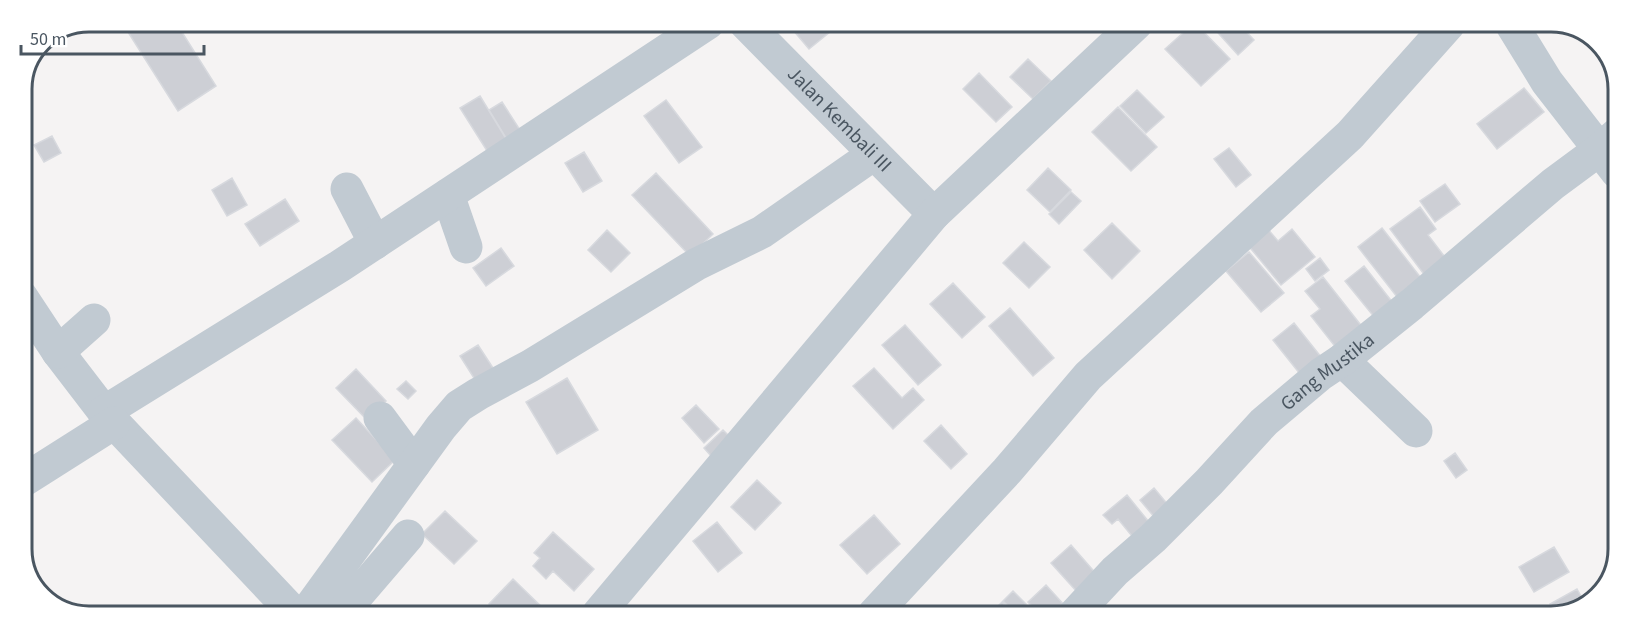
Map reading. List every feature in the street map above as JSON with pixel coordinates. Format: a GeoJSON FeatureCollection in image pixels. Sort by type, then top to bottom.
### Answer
{"type":"FeatureCollection","features":[{"type":"Feature","properties":{"kind":"street"},"geometry":{"type":"LineString","coordinates":[[32,474],[109,417],[693,32]]}},
{"type":"Feature","properties":{"kind":"street","name":"Jalan Kembali III"},"geometry":{"type":"LineString","coordinates":[[755,32],[934,214]]}},
{"type":"Feature","properties":{"kind":"street"},"geometry":{"type":"LineString","coordinates":[[605,606],[934,214],[1127,32]]}},
{"type":"Feature","properties":{"kind":"street"},"geometry":{"type":"LineString","coordinates":[[881,606],[1007,471],[1088,376],[1350,135],[1442,32]]}},
{"type":"Feature","properties":{"kind":"street"},"geometry":{"type":"LineString","coordinates":[[1516,32],[1547,82],[1607,148]]}},
{"type":"Feature","properties":{"kind":"street"},"geometry":{"type":"LineString","coordinates":[[311,606],[459,406],[530,366],[697,264],[762,232],[874,154]]}},
{"type":"Feature","properties":{"kind":"street","name":"Gang Mustika"},"geometry":{"type":"LineString","coordinates":[[1082,606],[1115,571],[1153,538],[1209,482],[1264,422],[1320,374],[1342,360],[1412,304],[1553,184],[1607,154]]}},
{"type":"Feature","properties":{"kind":"street"},"geometry":{"type":"LineString","coordinates":[[347,189],[375,243]]}},
{"type":"Feature","properties":{"kind":"street"},"geometry":{"type":"LineString","coordinates":[[448,195],[466,247]]}},
{"type":"Feature","properties":{"kind":"street"},"geometry":{"type":"LineString","coordinates":[[32,313],[58,352],[109,417],[287,606]]}},
{"type":"Feature","properties":{"kind":"street"},"geometry":{"type":"LineString","coordinates":[[58,352],[94,320]]}},
{"type":"Feature","properties":{"kind":"street"},"geometry":{"type":"LineString","coordinates":[[1342,360],[1416,431]]}},
{"type":"Feature","properties":{"kind":"street"},"geometry":{"type":"LineString","coordinates":[[380,418],[414,464]]}},
{"type":"Feature","properties":{"kind":"street"},"geometry":{"type":"LineString","coordinates":[[348,606],[408,537]]}},
{"type":"Feature","properties":{"kind":"building"},"geometry":{"type":"Polygon","coordinates":[[[128,32],[182,32],[216,86],[178,111],[128,32]]]}},
{"type":"Feature","properties":{"kind":"building"},"geometry":{"type":"Polygon","coordinates":[[[795,32],[830,32],[809,49],[795,32]]]}},
{"type":"Feature","properties":{"kind":"building"},"geometry":{"type":"Polygon","coordinates":[[[1184,32],[1204,32],[1230,59],[1201,86],[1165,49],[1184,32]]]}},
{"type":"Feature","properties":{"kind":"building"},"geometry":{"type":"Polygon","coordinates":[[[1217,32],[1246,32],[1254,40],[1238,55],[1217,32]]]}},
{"type":"Feature","properties":{"kind":"building"},"geometry":{"type":"Polygon","coordinates":[[[1028,59],[1051,81],[1033,99],[1010,77],[1028,59]]]}},
{"type":"Feature","properties":{"kind":"building"},"geometry":{"type":"Polygon","coordinates":[[[979,73],[1012,107],[996,122],[963,89],[979,73]]]}},
{"type":"Feature","properties":{"kind":"building"},"geometry":{"type":"Polygon","coordinates":[[[1524,88],[1544,112],[1497,149],[1477,124],[1524,88]]]}},
{"type":"Feature","properties":{"kind":"building"},"geometry":{"type":"Polygon","coordinates":[[[1137,90],[1164,117],[1146,133],[1120,106],[1137,90]]]}},
{"type":"Feature","properties":{"kind":"building"},"geometry":{"type":"Polygon","coordinates":[[[480,96],[508,142],[489,154],[460,108],[480,96]]]}},
{"type":"Feature","properties":{"kind":"building"},"geometry":{"type":"Polygon","coordinates":[[[666,100],[702,147],[679,163],[644,116],[666,100]]]}},
{"type":"Feature","properties":{"kind":"building"},"geometry":{"type":"Polygon","coordinates":[[[502,102],[520,130],[506,138],[489,110],[502,102]]]}},
{"type":"Feature","properties":{"kind":"building"},"geometry":{"type":"Polygon","coordinates":[[[1118,107],[1157,147],[1131,171],[1092,132],[1118,107]]]}},
{"type":"Feature","properties":{"kind":"building"},"geometry":{"type":"Polygon","coordinates":[[[52,136],[61,153],[44,162],[34,145],[52,136]]]}},
{"type":"Feature","properties":{"kind":"building"},"geometry":{"type":"Polygon","coordinates":[[[1229,148],[1251,175],[1236,187],[1214,159],[1229,148]]]}},
{"type":"Feature","properties":{"kind":"building"},"geometry":{"type":"Polygon","coordinates":[[[584,152],[602,181],[583,192],[565,163],[584,152]]]}},
{"type":"Feature","properties":{"kind":"building"},"geometry":{"type":"Polygon","coordinates":[[[1048,168],[1071,190],[1050,212],[1027,190],[1048,168]]]}},
{"type":"Feature","properties":{"kind":"building"},"geometry":{"type":"Polygon","coordinates":[[[656,173],[713,234],[690,256],[632,195],[656,173]]]}},
{"type":"Feature","properties":{"kind":"building"},"geometry":{"type":"Polygon","coordinates":[[[232,178],[247,205],[227,216],[212,190],[232,178]]]}},
{"type":"Feature","properties":{"kind":"building"},"geometry":{"type":"Polygon","coordinates":[[[1445,184],[1460,204],[1435,222],[1420,201],[1445,184]]]}},
{"type":"Feature","properties":{"kind":"building"},"geometry":{"type":"Polygon","coordinates":[[[1071,192],[1081,201],[1059,224],[1049,214],[1071,192]]]}},
{"type":"Feature","properties":{"kind":"building"},"geometry":{"type":"Polygon","coordinates":[[[285,199],[299,221],[260,246],[245,224],[285,199]]]}},
{"type":"Feature","properties":{"kind":"building"},"geometry":{"type":"Polygon","coordinates":[[[1420,207],[1436,229],[1428,235],[1451,265],[1429,281],[1390,229],[1420,207]]]}},
{"type":"Feature","properties":{"kind":"building"},"geometry":{"type":"Polygon","coordinates":[[[1112,223],[1140,251],[1112,279],[1084,250],[1112,223]]]}},
{"type":"Feature","properties":{"kind":"building"},"geometry":{"type":"Polygon","coordinates":[[[1267,228],[1278,241],[1292,229],[1315,257],[1281,285],[1247,244],[1267,228]]]}},
{"type":"Feature","properties":{"kind":"building"},"geometry":{"type":"Polygon","coordinates":[[[1382,228],[1425,283],[1401,302],[1358,247],[1382,228]]]}},
{"type":"Feature","properties":{"kind":"building"},"geometry":{"type":"Polygon","coordinates":[[[607,230],[630,253],[611,272],[588,250],[607,230]]]}},
{"type":"Feature","properties":{"kind":"building"},"geometry":{"type":"Polygon","coordinates":[[[1024,242],[1050,267],[1029,288],[1003,263],[1024,242]]]}},
{"type":"Feature","properties":{"kind":"building"},"geometry":{"type":"Polygon","coordinates":[[[501,248],[514,266],[486,286],[473,268],[501,248]]]}},
{"type":"Feature","properties":{"kind":"building"},"geometry":{"type":"Polygon","coordinates":[[[1249,252],[1284,293],[1261,312],[1226,271],[1249,252]]]}},
{"type":"Feature","properties":{"kind":"building"},"geometry":{"type":"Polygon","coordinates":[[[1320,258],[1329,270],[1315,281],[1306,269],[1320,258]]]}},
{"type":"Feature","properties":{"kind":"building"},"geometry":{"type":"Polygon","coordinates":[[[1364,266],[1393,303],[1375,318],[1345,281],[1364,266]]]}},
{"type":"Feature","properties":{"kind":"building"},"geometry":{"type":"Polygon","coordinates":[[[1323,277],[1367,333],[1341,354],[1311,316],[1320,309],[1305,291],[1323,277]]]}},
{"type":"Feature","properties":{"kind":"building"},"geometry":{"type":"Polygon","coordinates":[[[953,283],[985,317],[962,338],[930,304],[953,283]]]}},
{"type":"Feature","properties":{"kind":"building"},"geometry":{"type":"Polygon","coordinates":[[[1010,308],[1054,358],[1033,376],[989,326],[1010,308]]]}},
{"type":"Feature","properties":{"kind":"building"},"geometry":{"type":"Polygon","coordinates":[[[1294,323],[1325,362],[1304,379],[1273,340],[1294,323]]]}},
{"type":"Feature","properties":{"kind":"building"},"geometry":{"type":"Polygon","coordinates":[[[905,325],[941,365],[918,385],[882,345],[905,325]]]}},
{"type":"Feature","properties":{"kind":"building"},"geometry":{"type":"Polygon","coordinates":[[[478,345],[497,374],[479,386],[460,356],[478,345]]]}},
{"type":"Feature","properties":{"kind":"building"},"geometry":{"type":"Polygon","coordinates":[[[874,368],[902,398],[913,388],[924,400],[893,429],[853,386],[874,368]]]}},
{"type":"Feature","properties":{"kind":"building"},"geometry":{"type":"Polygon","coordinates":[[[356,369],[386,401],[367,420],[336,388],[356,369]]]}},
{"type":"Feature","properties":{"kind":"building"},"geometry":{"type":"Polygon","coordinates":[[[567,378],[598,430],[557,454],[526,402],[567,378]]]}},
{"type":"Feature","properties":{"kind":"building"},"geometry":{"type":"Polygon","coordinates":[[[406,381],[416,391],[408,399],[397,389],[406,381]]]}},
{"type":"Feature","properties":{"kind":"building"},"geometry":{"type":"Polygon","coordinates":[[[696,405],[719,429],[704,443],[682,418],[696,405]]]}},
{"type":"Feature","properties":{"kind":"building"},"geometry":{"type":"Polygon","coordinates":[[[356,418],[395,460],[372,482],[332,440],[356,418]]]}},
{"type":"Feature","properties":{"kind":"building"},"geometry":{"type":"Polygon","coordinates":[[[941,425],[967,454],[951,469],[924,441],[941,425]]]}},
{"type":"Feature","properties":{"kind":"building"},"geometry":{"type":"Polygon","coordinates":[[[723,430],[739,446],[719,465],[704,448],[723,430]]]}},
{"type":"Feature","properties":{"kind":"building"},"geometry":{"type":"Polygon","coordinates":[[[1455,453],[1467,470],[1456,478],[1444,461],[1455,453]]]}},
{"type":"Feature","properties":{"kind":"building"},"geometry":{"type":"Polygon","coordinates":[[[757,480],[781,503],[755,530],[731,507],[757,480]]]}},
{"type":"Feature","properties":{"kind":"building"},"geometry":{"type":"Polygon","coordinates":[[[1154,488],[1174,512],[1160,524],[1140,500],[1154,488]]]}},
{"type":"Feature","properties":{"kind":"building"},"geometry":{"type":"Polygon","coordinates":[[[1127,495],[1153,527],[1136,541],[1118,519],[1112,524],[1103,515],[1127,495]]]}},
{"type":"Feature","properties":{"kind":"building"},"geometry":{"type":"Polygon","coordinates":[[[445,511],[477,541],[454,564],[422,534],[445,511]]]}},
{"type":"Feature","properties":{"kind":"building"},"geometry":{"type":"Polygon","coordinates":[[[874,515],[900,544],[867,574],[840,545],[874,515]]]}},
{"type":"Feature","properties":{"kind":"building"},"geometry":{"type":"Polygon","coordinates":[[[717,522],[742,553],[718,572],[693,541],[717,522]]]}},
{"type":"Feature","properties":{"kind":"building"},"geometry":{"type":"Polygon","coordinates":[[[553,532],[594,569],[574,591],[553,571],[546,579],[533,566],[540,558],[534,553],[553,532]]]}},
{"type":"Feature","properties":{"kind":"building"},"geometry":{"type":"Polygon","coordinates":[[[1071,545],[1098,576],[1078,593],[1051,563],[1071,545]]]}},
{"type":"Feature","properties":{"kind":"building"},"geometry":{"type":"Polygon","coordinates":[[[1554,547],[1569,572],[1534,592],[1519,567],[1554,547]]]}},
{"type":"Feature","properties":{"kind":"building"},"geometry":{"type":"Polygon","coordinates":[[[513,579],[541,606],[491,606],[489,604],[513,579]]]}},
{"type":"Feature","properties":{"kind":"building"},"geometry":{"type":"Polygon","coordinates":[[[1046,585],[1065,606],[1032,606],[1028,602],[1046,585]]]}},
{"type":"Feature","properties":{"kind":"building"},"geometry":{"type":"Polygon","coordinates":[[[1577,589],[1581,596],[1558,605],[1550,604],[1577,589]]]}},
{"type":"Feature","properties":{"kind":"building"},"geometry":{"type":"Polygon","coordinates":[[[1013,591],[1026,604],[1008,606],[1003,601],[1013,591]]]}}]}
